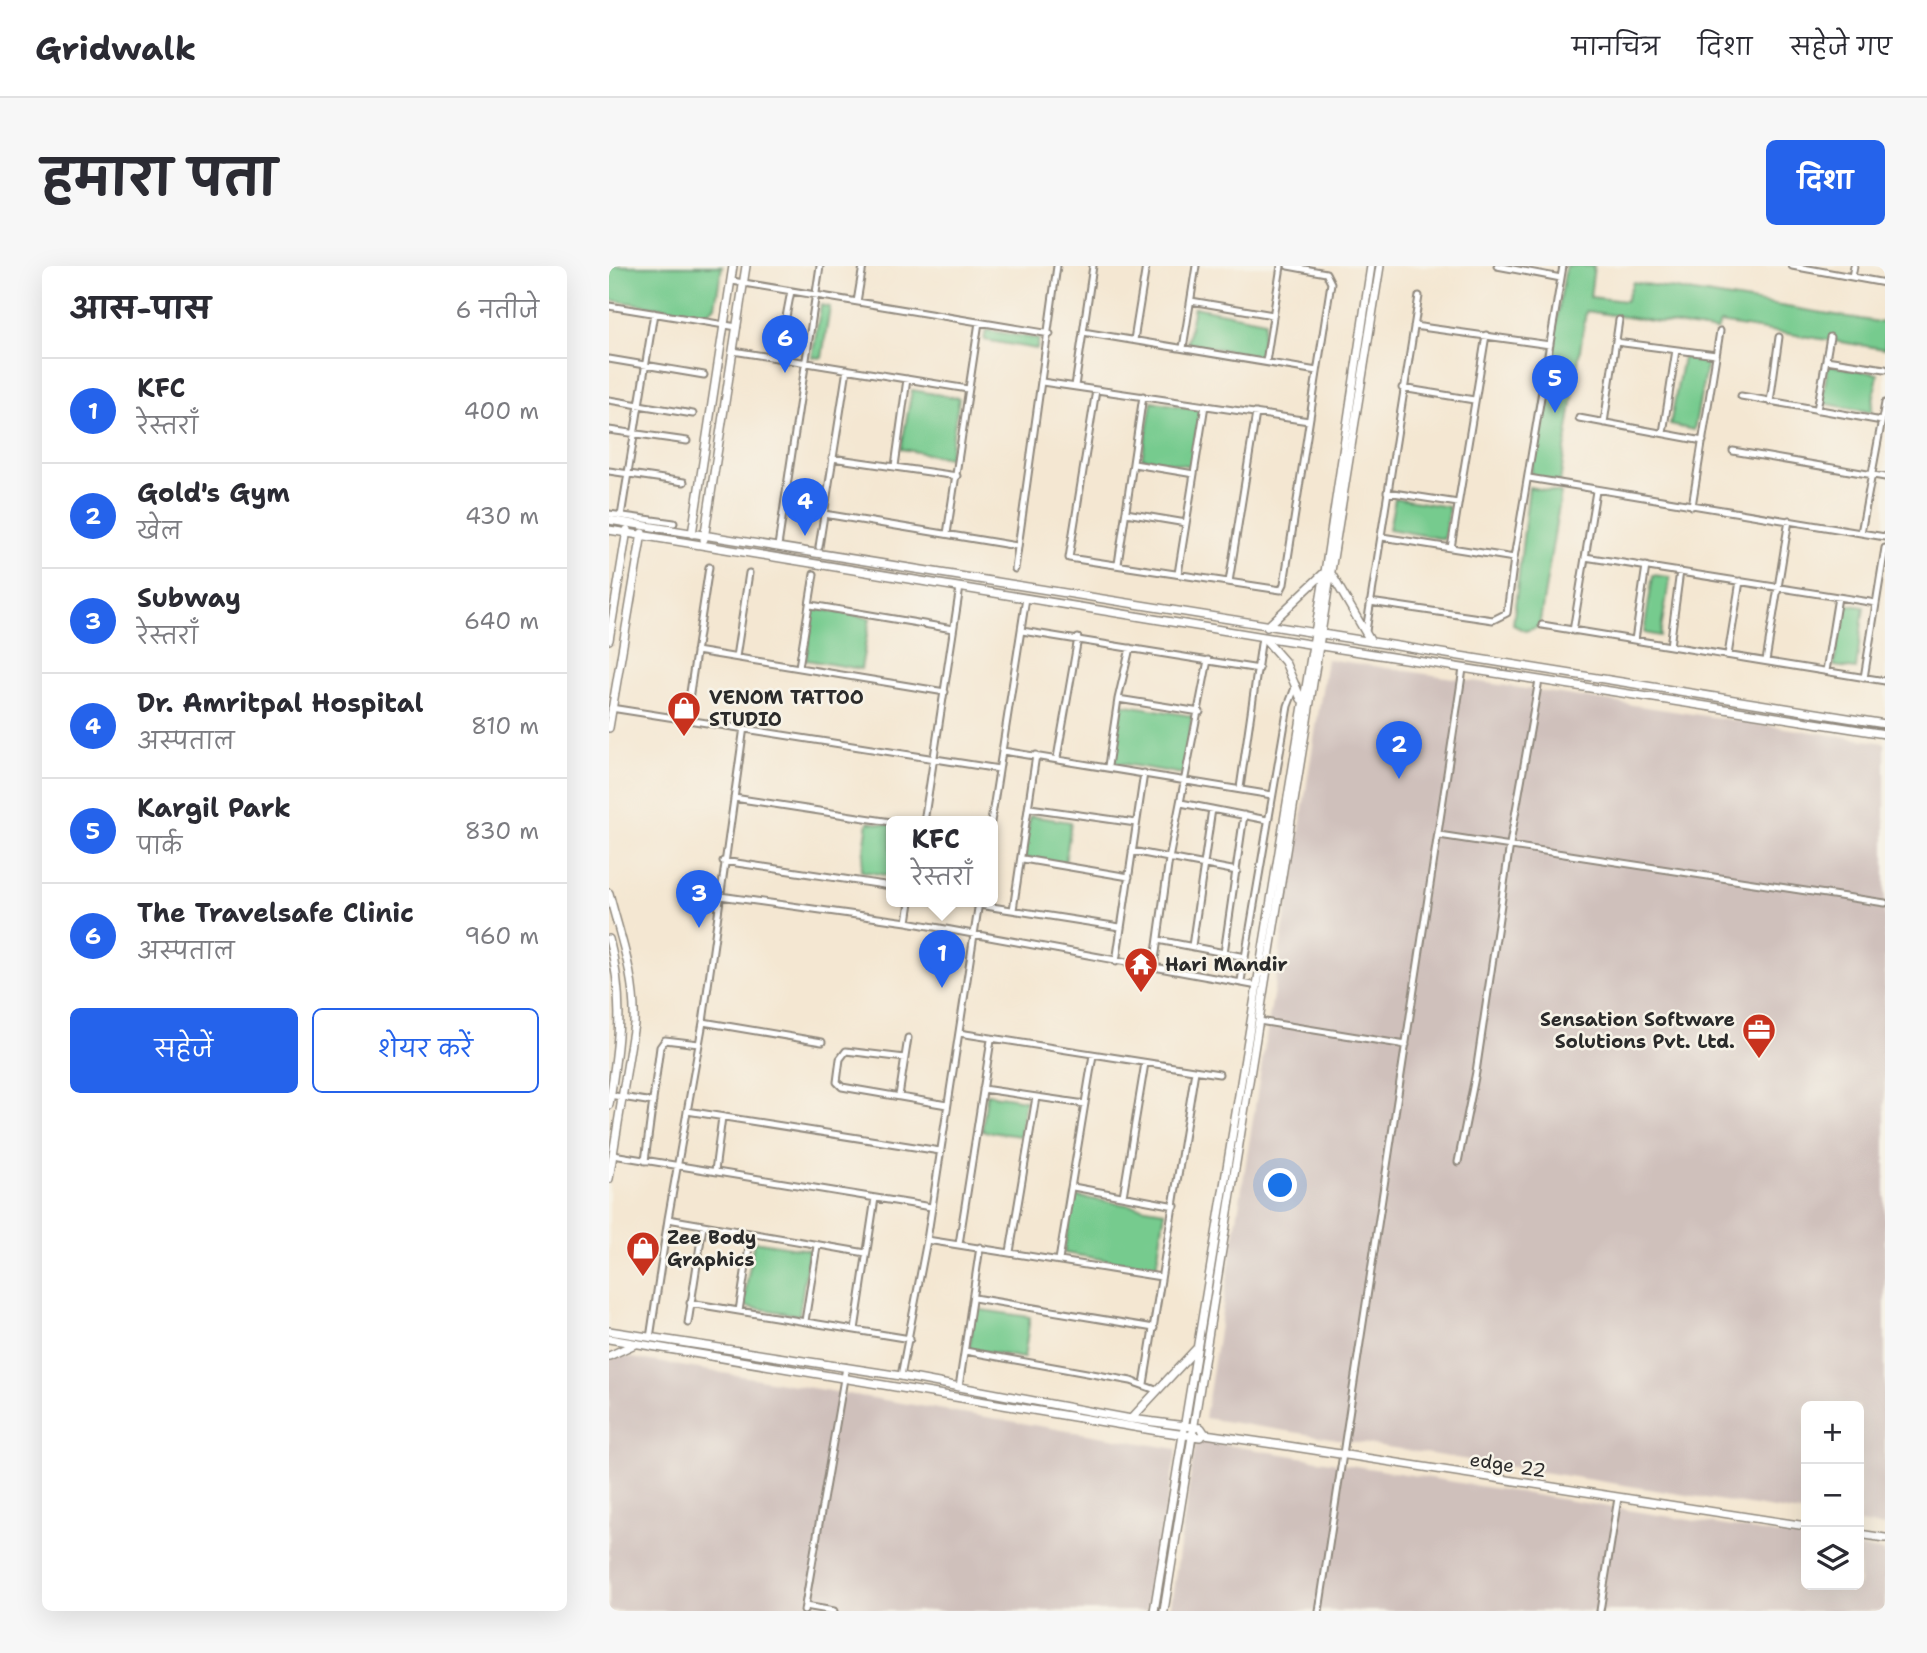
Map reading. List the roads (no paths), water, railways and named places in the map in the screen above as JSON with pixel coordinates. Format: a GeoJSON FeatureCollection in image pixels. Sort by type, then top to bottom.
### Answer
{"type":"FeatureCollection","features":[{"type":"Feature","properties":{"kind":"main road"},"geometry":{"type":"LineString","coordinates":[[691,542],[733,266]]}},
{"type":"Feature","properties":{"kind":"main road"},"geometry":{"type":"LineString","coordinates":[[703,544],[746,266]]}},
{"type":"Feature","properties":{"kind":"main road"},"geometry":{"type":"LineString","coordinates":[[1164,1611],[1321,644],[1328,573],[1371,266]]}},
{"type":"Feature","properties":{"kind":"main road"},"geometry":{"type":"LineString","coordinates":[[1154,1611],[1311,643],[1328,573],[1380,266]]}},
{"type":"Feature","properties":{"kind":"main road"},"geometry":{"type":"LineString","coordinates":[[609,520],[1885,724]]}},
{"type":"Feature","properties":{"kind":"main road"},"geometry":{"type":"LineString","coordinates":[[609,640],[628,523]]}},
{"type":"Feature","properties":{"kind":"main road"},"geometry":{"type":"LineString","coordinates":[[609,728],[610,707],[644,526]]}},
{"type":"Feature","properties":{"kind":"main road"},"geometry":{"type":"LineString","coordinates":[[609,530],[1462,669],[1885,733]]}},
{"type":"Feature","properties":{"kind":"main road"},"geometry":{"type":"LineString","coordinates":[[1267,627],[1328,573]]}},
{"type":"Feature","properties":{"kind":"main road"},"geometry":{"type":"LineString","coordinates":[[1328,573],[1371,642]]}},
{"type":"Feature","properties":{"kind":"main road"},"geometry":{"type":"LineString","coordinates":[[1263,637],[1285,662],[1302,703]]}},
{"type":"Feature","properties":{"kind":"main road"},"geometry":{"type":"LineString","coordinates":[[609,893],[624,943],[635,999],[609,1179]]}},
{"type":"Feature","properties":{"kind":"main road"},"geometry":{"type":"LineString","coordinates":[[609,939],[620,983],[621,1014],[609,1105]]}},
{"type":"Feature","properties":{"kind":"main road"},"geometry":{"type":"LineString","coordinates":[[609,1331],[901,1376],[1131,1419],[1183,1431],[1193,1437],[1205,1434],[1201,1428],[1193,1427],[1183,1431],[609,1339]]}},
{"type":"Feature","properties":{"kind":"main road"},"geometry":{"type":"LineString","coordinates":[[609,1356],[636,1344]]}},
{"type":"Feature","properties":{"kind":"main road"},"geometry":{"type":"LineString","coordinates":[[1131,1419],[1197,1348]]}},
{"type":"Feature","properties":{"kind":"main road","name":"edge 22"},"geometry":{"type":"LineString","coordinates":[[1205,1434],[1801,1525]]}},
{"type":"Feature","properties":{"kind":"main road"},"geometry":{"type":"LineString","coordinates":[[1864,1535],[1885,1538]]}},
{"type":"Feature","properties":{"kind":"street"},"geometry":{"type":"LineString","coordinates":[[778,546],[820,266]]}},
{"type":"Feature","properties":{"kind":"street"},"geometry":{"type":"LineString","coordinates":[[857,302],[863,266]]}},
{"type":"Feature","properties":{"kind":"street"},"geometry":{"type":"LineString","coordinates":[[1015,569],[1050,334],[1055,266]]}},
{"type":"Feature","properties":{"kind":"street"},"geometry":{"type":"LineString","coordinates":[[1075,386],[1093,266]]}},
{"type":"Feature","properties":{"kind":"street"},"geometry":{"type":"LineString","coordinates":[[1134,340],[1146,266]]}},
{"type":"Feature","properties":{"kind":"street"},"geometry":{"type":"LineString","coordinates":[[1183,348],[1196,266]]}},
{"type":"Feature","properties":{"kind":"street"},"geometry":{"type":"LineString","coordinates":[[1266,362],[1281,266]]}},
{"type":"Feature","properties":{"kind":"street"},"geometry":{"type":"LineString","coordinates":[[1096,390],[1069,558],[1276,591],[1283,588],[1330,278],[1317,270],[1287,266]]}},
{"type":"Feature","properties":{"kind":"street"},"geometry":{"type":"LineString","coordinates":[[1497,266],[1561,278]]}},
{"type":"Feature","properties":{"kind":"street"},"geometry":{"type":"LineString","coordinates":[[1370,602],[1500,619],[1507,613],[1563,266]]}},
{"type":"Feature","properties":{"kind":"street"},"geometry":{"type":"LineString","coordinates":[[1792,266],[1885,283]]}},
{"type":"Feature","properties":{"kind":"street"},"geometry":{"type":"LineString","coordinates":[[1852,277],[1853,266]]}},
{"type":"Feature","properties":{"kind":"street"},"geometry":{"type":"LineString","coordinates":[[732,281],[1050,334]]}},
{"type":"Feature","properties":{"kind":"street"},"geometry":{"type":"LineString","coordinates":[[767,335],[782,338],[791,291]]}},
{"type":"Feature","properties":{"kind":"street"},"geometry":{"type":"LineString","coordinates":[[1365,633],[1382,537],[1402,388],[1419,296]]}},
{"type":"Feature","properties":{"kind":"street"},"geometry":{"type":"LineString","coordinates":[[1191,301],[1273,315]]}},
{"type":"Feature","properties":{"kind":"street"},"geometry":{"type":"LineString","coordinates":[[609,306],[737,327]]}},
{"type":"Feature","properties":{"kind":"street"},"geometry":{"type":"LineString","coordinates":[[621,516],[654,313]]}},
{"type":"Feature","properties":{"kind":"street"},"geometry":{"type":"LineString","coordinates":[[1604,423],[1619,320]]}},
{"type":"Feature","properties":{"kind":"street"},"geometry":{"type":"LineString","coordinates":[[947,534],[979,322]]}},
{"type":"Feature","properties":{"kind":"street"},"geometry":{"type":"LineString","coordinates":[[1414,326],[1551,345]]}},
{"type":"Feature","properties":{"kind":"street"},"geometry":{"type":"LineString","coordinates":[[1692,506],[1720,331]]}},
{"type":"Feature","properties":{"kind":"street"},"geometry":{"type":"LineString","coordinates":[[1083,332],[1317,371]]}},
{"type":"Feature","properties":{"kind":"street"},"geometry":{"type":"LineString","coordinates":[[1451,548],[1486,335]]}},
{"type":"Feature","properties":{"kind":"street"},"geometry":{"type":"LineString","coordinates":[[1770,402],[1779,337]]}},
{"type":"Feature","properties":{"kind":"street"},"geometry":{"type":"LineString","coordinates":[[1817,410],[1830,337]]}},
{"type":"Feature","properties":{"kind":"street"},"geometry":{"type":"LineString","coordinates":[[1616,342],[1716,355]]}},
{"type":"Feature","properties":{"kind":"street"},"geometry":{"type":"LineString","coordinates":[[1663,433],[1676,350]]}},
{"type":"Feature","properties":{"kind":"street"},"geometry":{"type":"LineString","coordinates":[[733,351],[968,389]]}},
{"type":"Feature","properties":{"kind":"street"},"geometry":{"type":"LineString","coordinates":[[609,359],[704,375]]}},
{"type":"Feature","properties":{"kind":"street"},"geometry":{"type":"LineString","coordinates":[[1826,360],[1885,369]]}},
{"type":"Feature","properties":{"kind":"street"},"geometry":{"type":"LineString","coordinates":[[819,547],[847,369]]}},
{"type":"Feature","properties":{"kind":"street"},"geometry":{"type":"LineString","coordinates":[[895,466],[907,379]]}},
{"type":"Feature","properties":{"kind":"street"},"geometry":{"type":"LineString","coordinates":[[1042,382],[1309,421]]}},
{"type":"Feature","properties":{"kind":"street"},"geometry":{"type":"LineString","coordinates":[[1402,388],[1474,400]]}},
{"type":"Feature","properties":{"kind":"street"},"geometry":{"type":"LineString","coordinates":[[1118,564],[1143,396]]}},
{"type":"Feature","properties":{"kind":"street"},"geometry":{"type":"LineString","coordinates":[[1741,396],[1882,421]]}},
{"type":"Feature","properties":{"kind":"street"},"geometry":{"type":"LineString","coordinates":[[609,400],[692,414]]}},
{"type":"Feature","properties":{"kind":"street"},"geometry":{"type":"LineString","coordinates":[[1861,533],[1885,403]]}},
{"type":"Feature","properties":{"kind":"street"},"geometry":{"type":"LineString","coordinates":[[1178,574],[1205,405]]}},
{"type":"Feature","properties":{"kind":"street"},"geometry":{"type":"LineString","coordinates":[[1229,582],[1256,413]]}},
{"type":"Feature","properties":{"kind":"street"},"geometry":{"type":"LineString","coordinates":[[1579,418],[1703,441]]}},
{"type":"Feature","properties":{"kind":"street"},"geometry":{"type":"LineString","coordinates":[[609,430],[687,441]]}},
{"type":"Feature","properties":{"kind":"street"},"geometry":{"type":"LineString","coordinates":[[1733,451],[1885,477]]}},
{"type":"Feature","properties":{"kind":"street"},"geometry":{"type":"LineString","coordinates":[[832,458],[957,476]]}},
{"type":"Feature","properties":{"kind":"street"},"geometry":{"type":"LineString","coordinates":[[1134,464],[1194,474]]}},
{"type":"Feature","properties":{"kind":"street"},"geometry":{"type":"LineString","coordinates":[[609,471],[684,482]]}},
{"type":"Feature","properties":{"kind":"street"},"geometry":{"type":"LineString","coordinates":[[1529,478],[1885,537]]}},
{"type":"Feature","properties":{"kind":"street"},"geometry":{"type":"LineString","coordinates":[[1573,631],[1596,491]]}},
{"type":"Feature","properties":{"kind":"street"},"geometry":{"type":"LineString","coordinates":[[1387,492],[1458,503]]}},
{"type":"Feature","properties":{"kind":"street"},"geometry":{"type":"LineString","coordinates":[[1126,513],[1186,523]]}},
{"type":"Feature","properties":{"kind":"street"},"geometry":{"type":"LineString","coordinates":[[609,514],[674,523]]}},
{"type":"Feature","properties":{"kind":"street"},"geometry":{"type":"LineString","coordinates":[[824,514],[1017,546]]}},
{"type":"Feature","properties":{"kind":"street"},"geometry":{"type":"LineString","coordinates":[[1766,661],[1789,520]]}},
{"type":"Feature","properties":{"kind":"street"},"geometry":{"type":"LineString","coordinates":[[1382,537],[1514,558]]}},
{"type":"Feature","properties":{"kind":"street"},"geometry":{"type":"LineString","coordinates":[[1864,678],[1885,548]]}},
{"type":"Feature","properties":{"kind":"street"},"geometry":{"type":"LineString","coordinates":[[1585,557],[1876,603]]}},
{"type":"Feature","properties":{"kind":"street"},"geometry":{"type":"LineString","coordinates":[[1635,640],[1646,566]]}},
{"type":"Feature","properties":{"kind":"street"},"geometry":{"type":"LineString","coordinates":[[687,719],[709,567]]}},
{"type":"Feature","properties":{"kind":"street"},"geometry":{"type":"LineString","coordinates":[[1670,646],[1680,571]]}},
{"type":"Feature","properties":{"kind":"street"},"geometry":{"type":"LineString","coordinates":[[736,657],[749,573]]}},
{"type":"Feature","properties":{"kind":"street"},"geometry":{"type":"LineString","coordinates":[[799,667],[814,574]]}},
{"type":"Feature","properties":{"kind":"street"},"geometry":{"type":"LineString","coordinates":[[1728,656],[1740,581]]}},
{"type":"Feature","properties":{"kind":"street"},"geometry":{"type":"LineString","coordinates":[[925,816],[960,587]]}},
{"type":"Feature","properties":{"kind":"street"},"geometry":{"type":"LineString","coordinates":[[1826,671],[1837,597]]}},
{"type":"Feature","properties":{"kind":"street"},"geometry":{"type":"LineString","coordinates":[[992,816],[1026,598]]}},
{"type":"Feature","properties":{"kind":"street"},"geometry":{"type":"LineString","coordinates":[[811,605],[953,629]]}},
{"type":"Feature","properties":{"kind":"street"},"geometry":{"type":"LineString","coordinates":[[1542,625],[1885,681]]}},
{"type":"Feature","properties":{"kind":"street"},"geometry":{"type":"LineString","coordinates":[[1022,631],[1259,669]]}},
{"type":"Feature","properties":{"kind":"street"},"geometry":{"type":"LineString","coordinates":[[1240,788],[1263,637]]}},
{"type":"Feature","properties":{"kind":"street"},"geometry":{"type":"LineString","coordinates":[[1057,758],[1078,638]]}},
{"type":"Feature","properties":{"kind":"street"},"geometry":{"type":"LineString","coordinates":[[1108,766],[1118,699],[1130,648]]}},
{"type":"Feature","properties":{"kind":"street"},"geometry":{"type":"LineString","coordinates":[[696,651],[945,692]]}},
{"type":"Feature","properties":{"kind":"street"},"geometry":{"type":"LineString","coordinates":[[1154,967],[1170,859],[1208,660]]}},
{"type":"Feature","properties":{"kind":"street"},"geometry":{"type":"LineString","coordinates":[[1319,1611],[1439,835],[1462,669]]}},
{"type":"Feature","properties":{"kind":"street"},"geometry":{"type":"LineString","coordinates":[[1458,1162],[1476,1072],[1510,844],[1539,680]]}},
{"type":"Feature","properties":{"kind":"street"},"geometry":{"type":"LineString","coordinates":[[1241,981],[1288,706],[1296,684]]}},
{"type":"Feature","properties":{"kind":"street"},"geometry":{"type":"LineString","coordinates":[[1118,699],[1200,712]]}},
{"type":"Feature","properties":{"kind":"street"},"geometry":{"type":"LineString","coordinates":[[610,707],[999,769]]}},
{"type":"Feature","properties":{"kind":"street"},"geometry":{"type":"LineString","coordinates":[[650,1338],[667,1219],[703,1022],[723,860],[744,727]]}},
{"type":"Feature","properties":{"kind":"street"},"geometry":{"type":"LineString","coordinates":[[1003,751],[1108,766],[1272,795]]}},
{"type":"Feature","properties":{"kind":"street"},"geometry":{"type":"LineString","coordinates":[[1013,910],[1023,859],[1036,755]]}},
{"type":"Feature","properties":{"kind":"street"},"geometry":{"type":"LineString","coordinates":[[1116,962],[1144,773]]}},
{"type":"Feature","properties":{"kind":"street"},"geometry":{"type":"LineString","coordinates":[[734,798],[886,821]]}},
{"type":"Feature","properties":{"kind":"street"},"geometry":{"type":"LineString","coordinates":[[1181,803],[1267,820]]}},
{"type":"Feature","properties":{"kind":"street"},"geometry":{"type":"LineString","coordinates":[[1030,808],[1136,823]]}},
{"type":"Feature","properties":{"kind":"street"},"geometry":{"type":"LineString","coordinates":[[1192,946],[1212,809]]}},
{"type":"Feature","properties":{"kind":"street"},"geometry":{"type":"LineString","coordinates":[[1224,953],[1244,815]]}},
{"type":"Feature","properties":{"kind":"street"},"geometry":{"type":"LineString","coordinates":[[1439,835],[1885,903]]}},
{"type":"Feature","properties":{"kind":"street"},"geometry":{"type":"LineString","coordinates":[[1132,851],[1237,871]]}},
{"type":"Feature","properties":{"kind":"street"},"geometry":{"type":"LineString","coordinates":[[1023,859],[1129,877]]}},
{"type":"Feature","properties":{"kind":"street"},"geometry":{"type":"LineString","coordinates":[[723,860],[886,885]]}},
{"type":"Feature","properties":{"kind":"street"},"geometry":{"type":"LineString","coordinates":[[720,896],[908,922],[1265,987]]}},
{"type":"Feature","properties":{"kind":"street"},"geometry":{"type":"LineString","coordinates":[[908,922],[910,907]]}},
{"type":"Feature","properties":{"kind":"street"},"geometry":{"type":"LineString","coordinates":[[901,1376],[927,1240],[979,907]]}},
{"type":"Feature","properties":{"kind":"street"},"geometry":{"type":"LineString","coordinates":[[996,907],[1120,928]]}},
{"type":"Feature","properties":{"kind":"street"},"geometry":{"type":"LineString","coordinates":[[1158,940],[1245,957]]}},
{"type":"Feature","properties":{"kind":"street"},"geometry":{"type":"LineString","coordinates":[[1259,1021],[1406,1045]]}},
{"type":"Feature","properties":{"kind":"street"},"geometry":{"type":"LineString","coordinates":[[703,1022],[822,1042]]}},
{"type":"Feature","properties":{"kind":"street"},"geometry":{"type":"LineString","coordinates":[[959,1033],[1219,1074]]}},
{"type":"Feature","properties":{"kind":"street"},"geometry":{"type":"LineString","coordinates":[[899,1096],[908,1038]]}},
{"type":"Feature","properties":{"kind":"street"},"geometry":{"type":"LineString","coordinates":[[645,1161],[660,1047],[665,1040],[699,1044]]}},
{"type":"Feature","properties":{"kind":"street"},"geometry":{"type":"LineString","coordinates":[[959,1244],[991,1040]]}},
{"type":"Feature","properties":{"kind":"street"},"geometry":{"type":"LineString","coordinates":[[905,1058],[846,1051],[841,1059],[837,1079],[842,1087],[947,1105]]}},
{"type":"Feature","properties":{"kind":"street"},"geometry":{"type":"LineString","coordinates":[[1059,1260],[1093,1055]]}},
{"type":"Feature","properties":{"kind":"street"},"geometry":{"type":"LineString","coordinates":[[1123,1196],[1145,1063]]}},
{"type":"Feature","properties":{"kind":"street"},"geometry":{"type":"LineString","coordinates":[[1144,1384],[1195,1071]]}},
{"type":"Feature","properties":{"kind":"street"},"geometry":{"type":"LineString","coordinates":[[983,1089],[1085,1104]]}},
{"type":"Feature","properties":{"kind":"street"},"geometry":{"type":"LineString","coordinates":[[610,1095],[653,1102]]}},
{"type":"Feature","properties":{"kind":"street"},"geometry":{"type":"LineString","coordinates":[[1010,1252],[1036,1097]]}},
{"type":"Feature","properties":{"kind":"street"},"geometry":{"type":"LineString","coordinates":[[687,1111],[940,1151]]}},
{"type":"Feature","properties":{"kind":"street"},"geometry":{"type":"LineString","coordinates":[[715,1171],[722,1117]]}},
{"type":"Feature","properties":{"kind":"street"},"geometry":{"type":"LineString","coordinates":[[613,1156],[930,1207]]}},
{"type":"Feature","properties":{"kind":"street"},"geometry":{"type":"LineString","coordinates":[[1073,1187],[1175,1206]]}},
{"type":"Feature","properties":{"kind":"street"},"geometry":{"type":"LineString","coordinates":[[855,1330],[875,1198]]}},
{"type":"Feature","properties":{"kind":"street"},"geometry":{"type":"LineString","coordinates":[[667,1219],[866,1253]]}},
{"type":"Feature","properties":{"kind":"street"},"geometry":{"type":"LineString","coordinates":[[688,1323],[703,1226]]}},
{"type":"Feature","properties":{"kind":"street"},"geometry":{"type":"LineString","coordinates":[[739,1311],[751,1234]]}},
{"type":"Feature","properties":{"kind":"street"},"geometry":{"type":"LineString","coordinates":[[927,1240],[1161,1277]]}},
{"type":"Feature","properties":{"kind":"street"},"geometry":{"type":"LineString","coordinates":[[805,1321],[817,1246]]}},
{"type":"Feature","properties":{"kind":"street"},"geometry":{"type":"LineString","coordinates":[[959,1387],[980,1247]]}},
{"type":"Feature","properties":{"kind":"street"},"geometry":{"type":"LineString","coordinates":[[974,1298],[1154,1328]]}},
{"type":"Feature","properties":{"kind":"street"},"geometry":{"type":"LineString","coordinates":[[691,1303],[910,1339]]}},
{"type":"Feature","properties":{"kind":"street"},"geometry":{"type":"LineString","coordinates":[[965,1351],[1144,1384],[1156,1390]]}},
{"type":"Feature","properties":{"kind":"street"},"geometry":{"type":"LineString","coordinates":[[834,1611],[805,1609],[846,1367]]}},
{"type":"Feature","properties":{"kind":"street"},"geometry":{"type":"LineString","coordinates":[[1600,1611],[1618,1498]]}},
{"type":"Feature","properties":{"kind":"place","name":"The Travelsafe Clinic"},"geometry":{"type":"Point","coordinates":[785,373]}},
{"type":"Feature","properties":{"kind":"place","name":"Kargil Park"},"geometry":{"type":"Point","coordinates":[1555,413]}},
{"type":"Feature","properties":{"kind":"place","name":"Dr. Amritpal Hospital"},"geometry":{"type":"Point","coordinates":[805,536]}},
{"type":"Feature","properties":{"kind":"place","name":"VENOM TATTOO STUDIO"},"geometry":{"type":"Point","coordinates":[684,738]}},
{"type":"Feature","properties":{"kind":"place","name":"Gold's Gym"},"geometry":{"type":"Point","coordinates":[1399,779]}},
{"type":"Feature","properties":{"kind":"place","name":"Subway"},"geometry":{"type":"Point","coordinates":[699,928]}},
{"type":"Feature","properties":{"kind":"place","name":"KFC"},"geometry":{"type":"Point","coordinates":[942,988]}},
{"type":"Feature","properties":{"kind":"place","name":"Hari Mandir"},"geometry":{"type":"Point","coordinates":[1141,994]}},
{"type":"Feature","properties":{"kind":"place","name":"Sensation Software Solutions Pvt. Ltd."},"geometry":{"type":"Point","coordinates":[1759,1060]}},
{"type":"Feature","properties":{"kind":"place","name":"Zee Body Graphics"},"geometry":{"type":"Point","coordinates":[643,1278]}}]}
